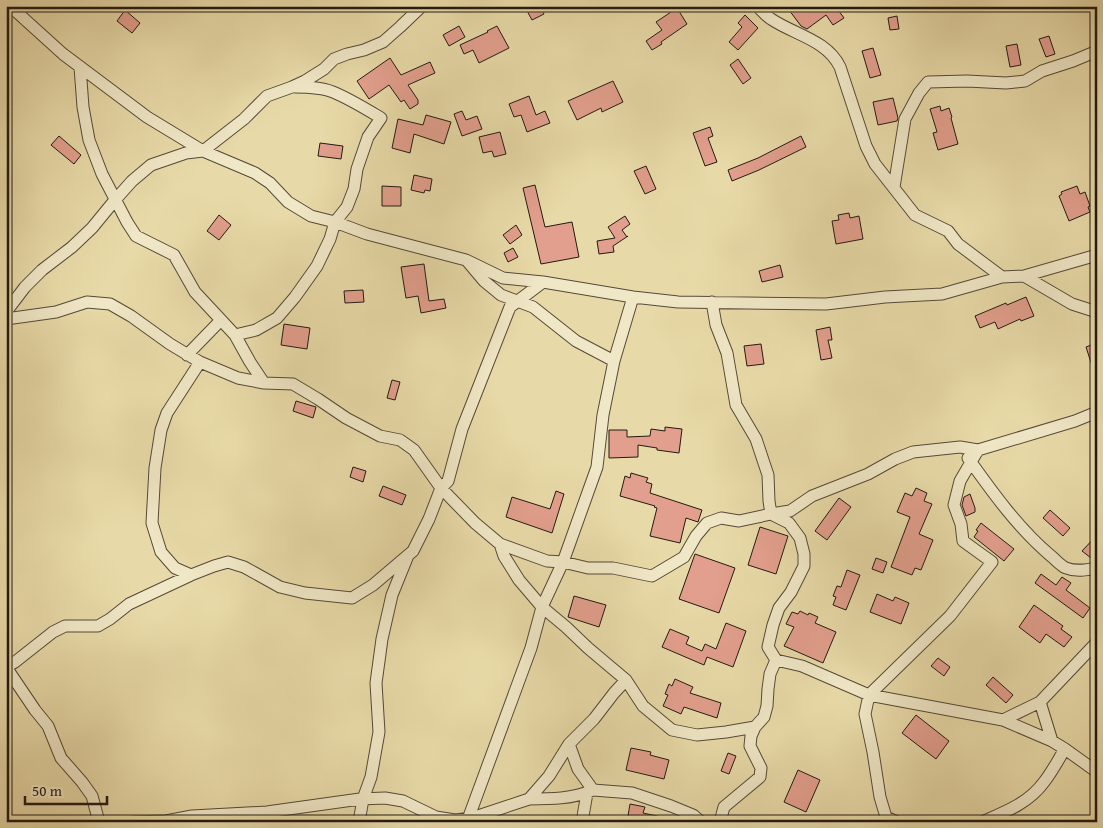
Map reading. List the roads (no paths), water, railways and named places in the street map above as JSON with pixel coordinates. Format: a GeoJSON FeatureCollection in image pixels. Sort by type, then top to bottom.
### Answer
{"type":"FeatureCollection","features":[{"type":"Feature","properties":{"kind":"street"},"geometry":{"type":"LineString","coordinates":[[10,6],[63,54],[147,117],[203,151],[255,173],[270,183],[288,202],[311,216],[335,222],[367,234],[466,260],[504,278],[678,302],[826,304],[885,297],[942,294],[1002,277],[1024,276],[1097,255]]}},
{"type":"Feature","properties":{"kind":"street"},"geometry":{"type":"LineString","coordinates":[[6,312],[25,287],[42,270],[72,247],[92,228],[132,181],[151,165],[186,153],[203,151],[244,120],[267,96],[305,81],[324,69],[334,59],[383,42],[422,6]]}},
{"type":"Feature","properties":{"kind":"street"},"geometry":{"type":"LineString","coordinates":[[757,6],[773,21],[819,44],[836,59],[866,146],[875,164],[915,215],[948,231],[958,244],[1002,277]]}},
{"type":"Feature","properties":{"kind":"street"},"geometry":{"type":"LineString","coordinates":[[894,187],[905,119],[919,93],[928,82],[1006,83],[1024,81],[1042,71],[1097,51]]}},
{"type":"Feature","properties":{"kind":"street"},"geometry":{"type":"LineString","coordinates":[[80,67],[83,107],[90,140],[102,174],[127,222],[136,236],[174,255],[195,292],[235,335],[264,383]]}},
{"type":"Feature","properties":{"kind":"street"},"geometry":{"type":"LineString","coordinates":[[235,335],[256,330],[277,318],[317,266],[330,239],[335,222],[347,207],[354,189],[362,152],[368,137],[381,118],[332,92],[311,87],[292,87]]}},
{"type":"Feature","properties":{"kind":"street"},"geometry":{"type":"LineString","coordinates":[[466,260],[484,281],[501,295],[533,307],[576,341],[614,361]]}},
{"type":"Feature","properties":{"kind":"street"},"geometry":{"type":"LineString","coordinates":[[1024,276],[1072,304],[1097,312]]}},
{"type":"Feature","properties":{"kind":"street"},"geometry":{"type":"LineString","coordinates":[[99,822],[92,796],[61,758],[48,726],[6,667],[53,632],[65,626],[98,626],[129,604],[190,575],[228,562],[244,567],[280,587],[305,593],[352,598],[373,585],[413,551],[429,519],[441,488],[448,481],[462,429],[510,307],[543,282]]}},
{"type":"Feature","properties":{"kind":"street"},"geometry":{"type":"LineString","coordinates":[[468,820],[531,648],[542,607],[563,562],[596,467],[603,415],[614,361],[633,297]]}},
{"type":"Feature","properties":{"kind":"street"},"geometry":{"type":"LineString","coordinates":[[6,320],[56,312],[87,302],[110,304],[200,362],[238,378],[264,383],[293,384],[346,418],[380,436],[400,440],[414,450],[441,488],[475,523],[500,544],[547,561],[563,562],[588,568],[613,568],[652,576],[684,557],[696,536],[707,523],[722,518],[739,521],[790,511],[812,496],[868,474],[895,459],[913,452],[960,446],[978,450],[1075,421],[1097,412]]}},
{"type":"Feature","properties":{"kind":"street"},"geometry":{"type":"LineString","coordinates":[[712,302],[716,325],[727,353],[736,405],[756,439],[768,475],[769,502],[772,514],[789,523],[800,538],[804,554],[804,566],[791,592],[779,608],[773,625],[768,647],[776,660],[802,666],[869,695],[1004,720],[1052,741],[1097,772]]}},
{"type":"Feature","properties":{"kind":"street"},"geometry":{"type":"LineString","coordinates":[[187,355],[221,320]]}},
{"type":"Feature","properties":{"kind":"street"},"geometry":{"type":"LineString","coordinates":[[190,575],[176,568],[161,552],[152,522],[154,468],[161,430],[168,413],[200,362]]}},
{"type":"Feature","properties":{"kind":"street"},"geometry":{"type":"LineString","coordinates":[[960,446],[994,495],[1021,527],[1048,553],[1065,568],[1080,570],[1097,568]]}},
{"type":"Feature","properties":{"kind":"street"},"geometry":{"type":"LineString","coordinates":[[897,822],[886,817],[880,797],[865,714],[869,695],[950,616],[992,562],[963,541],[961,524],[954,505],[960,481],[978,450]]}},
{"type":"Feature","properties":{"kind":"street"},"geometry":{"type":"LineString","coordinates":[[500,544],[504,556],[519,580],[542,607],[626,680],[643,706],[672,730],[697,735],[756,727]]}},
{"type":"Feature","properties":{"kind":"street"},"geometry":{"type":"LineString","coordinates":[[359,822],[363,799],[371,777],[379,732],[376,683],[382,639],[392,595],[407,556]]}},
{"type":"Feature","properties":{"kind":"street"},"geometry":{"type":"LineString","coordinates":[[1004,720],[1040,702],[1097,642]]}},
{"type":"Feature","properties":{"kind":"street"},"geometry":{"type":"LineString","coordinates":[[720,822],[724,807],[760,777],[761,768],[750,746],[750,736],[764,717],[770,674],[776,660]]}},
{"type":"Feature","properties":{"kind":"street"},"geometry":{"type":"LineString","coordinates":[[529,799],[549,776],[569,744],[594,719],[626,680]]}},
{"type":"Feature","properties":{"kind":"street"},"geometry":{"type":"LineString","coordinates":[[1040,702],[1052,741]]}},
{"type":"Feature","properties":{"kind":"street"},"geometry":{"type":"LineString","coordinates":[[569,744],[578,769],[590,791],[582,822]]}},
{"type":"Feature","properties":{"kind":"street"},"geometry":{"type":"LineString","coordinates":[[982,822],[1012,809],[1028,798],[1044,783],[1066,749]]}},
{"type":"Feature","properties":{"kind":"street"},"geometry":{"type":"LineString","coordinates":[[134,822],[267,812],[363,799],[385,798],[403,801],[435,819],[468,820],[529,799],[550,799],[590,791],[632,793],[686,812],[701,822]]}}]}
